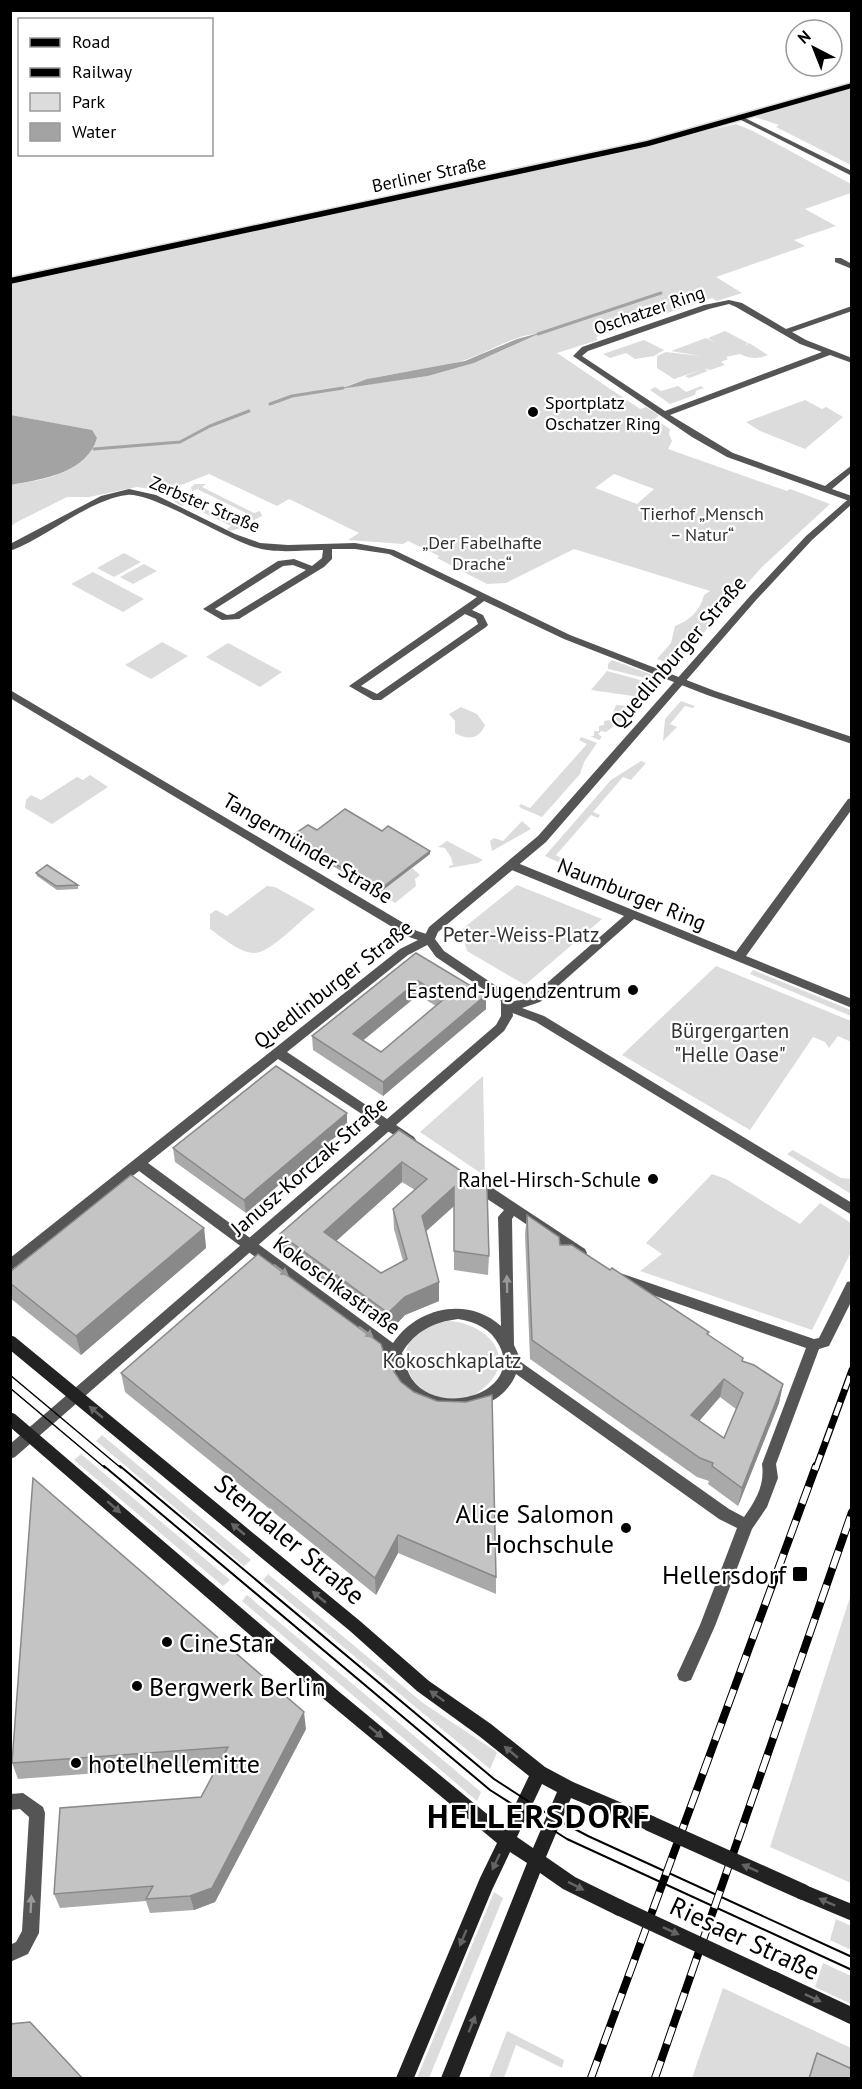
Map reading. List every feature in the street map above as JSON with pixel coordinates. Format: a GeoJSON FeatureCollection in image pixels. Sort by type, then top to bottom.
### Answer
{"type":"FeatureCollection","features":[{"type":"Feature","properties":{"kind":"main road","name":"Berliner Straße"},"geometry":{"type":"LineString","coordinates":[[10,281],[649,143],[852,85]]}},
{"type":"Feature","properties":{"kind":"main road","name":"Stendaler Straße"},"geometry":{"type":"LineString","coordinates":[[10,1341],[423,1686],[485,1730],[539,1773],[567,1788],[852,1913]]}},
{"type":"Feature","properties":{"kind":"main road"},"geometry":{"type":"LineString","coordinates":[[10,1418],[331,1695],[507,1840]]}},
{"type":"Feature","properties":{"kind":"main road"},"geometry":{"type":"LineString","coordinates":[[405,2079],[486,1884],[539,1773]]}},
{"type":"Feature","properties":{"kind":"main road"},"geometry":{"type":"LineString","coordinates":[[450,2079],[536,1860],[567,1788]]}},
{"type":"Feature","properties":{"kind":"main road","name":"Riesaer Straße"},"geometry":{"type":"LineString","coordinates":[[507,1840],[569,1882],[852,2016]]}},
{"type":"Feature","properties":{"kind":"street"},"geometry":{"type":"LineString","coordinates":[[739,117],[852,174]]}},
{"type":"Feature","properties":{"kind":"street"},"geometry":{"type":"LineString","coordinates":[[852,255],[838,260],[852,267]]}},
{"type":"Feature","properties":{"kind":"street","name":"Oschatzer Ring"},"geometry":{"type":"LineString","coordinates":[[851,499],[730,455],[577,356],[579,352],[723,303],[739,305],[828,353],[852,361]]}},
{"type":"Feature","properties":{"kind":"street"},"geometry":{"type":"LineString","coordinates":[[786,332],[852,308]]}},
{"type":"Feature","properties":{"kind":"street"},"geometry":{"type":"LineString","coordinates":[[665,414],[828,353]]}},
{"type":"Feature","properties":{"kind":"street"},"geometry":{"type":"LineString","coordinates":[[826,490],[852,467]]}},
{"type":"Feature","properties":{"kind":"street","name":"Zerbster Straße"},"geometry":{"type":"LineString","coordinates":[[10,548],[104,498],[129,492],[153,496],[250,543],[288,548],[368,547],[391,552],[567,637],[680,681]]}},
{"type":"Feature","properties":{"kind":"street","name":"Quedlinburger Straße"},"geometry":{"type":"LineString","coordinates":[[10,1266],[409,948],[429,939],[441,922],[542,839],[809,538],[851,499]]}},
{"type":"Feature","properties":{"kind":"street"},"geometry":{"type":"LineString","coordinates":[[312,570],[294,562],[281,563],[208,609],[225,618],[236,617],[312,570],[327,559],[328,547]]}},
{"type":"Feature","properties":{"kind":"street"},"geometry":{"type":"LineString","coordinates":[[465,610],[480,617],[483,625],[377,698],[354,686],[485,596]]}},
{"type":"Feature","properties":{"kind":"street"},"geometry":{"type":"LineString","coordinates":[[680,681],[852,741]]}},
{"type":"Feature","properties":{"kind":"street","name":"Tangermünder Straße"},"geometry":{"type":"LineString","coordinates":[[10,693],[413,934],[429,939],[440,954],[505,996],[509,1007],[542,1020],[852,1210]]}},
{"type":"Feature","properties":{"kind":"street"},"geometry":{"type":"LineString","coordinates":[[738,958],[852,801]]}},
{"type":"Feature","properties":{"kind":"street","name":"Naumburger Ring"},"geometry":{"type":"LineString","coordinates":[[511,865],[852,1004]]}},
{"type":"Feature","properties":{"kind":"street"},"geometry":{"type":"LineString","coordinates":[[509,1007],[536,999],[632,915]]}},
{"type":"Feature","properties":{"kind":"street","name":"Janusz-Korczak-Straße"},"geometry":{"type":"LineString","coordinates":[[10,1453],[500,1028],[505,1022],[509,1007]]}},
{"type":"Feature","properties":{"kind":"street"},"geometry":{"type":"LineString","coordinates":[[279,1053],[419,1146]]}},
{"type":"Feature","properties":{"kind":"street","name":"Kokoschkastraße"},"geometry":{"type":"LineString","coordinates":[[139,1164],[395,1352]]}},
{"type":"Feature","properties":{"kind":"street"},"geometry":{"type":"LineString","coordinates":[[459,1172],[615,1276],[814,1345],[824,1342],[852,1286]]}},
{"type":"Feature","properties":{"kind":"street"},"geometry":{"type":"LineString","coordinates":[[513,1209],[505,1217],[508,1343],[513,1364],[723,1514],[746,1525]]}},
{"type":"Feature","properties":{"kind":"street","name":"Kokoschkastraße"},"geometry":{"type":"LineString","coordinates":[[508,1343],[488,1322],[474,1315],[441,1314],[414,1327],[406,1334],[395,1352],[398,1368],[409,1387],[429,1401],[451,1407],[473,1405],[493,1395],[507,1381],[513,1364]]}},
{"type":"Feature","properties":{"kind":"street"},"geometry":{"type":"LineString","coordinates":[[685,1675],[707,1626],[746,1525],[760,1507],[771,1478],[769,1464],[814,1345]]}},
{"type":"Feature","properties":{"kind":"street"},"geometry":{"type":"LineString","coordinates":[[10,1802],[23,1801],[37,1813],[30,1933],[22,1948],[10,1954]]}},
{"type":"Feature","properties":{"kind":"green space"},"geometry":{"type":"Polygon","coordinates":[[[851,87],[851,165],[776,127],[779,125],[755,117],[851,87]]]}},
{"type":"Feature","properties":{"kind":"green space"},"geometry":{"type":"Polygon","coordinates":[[[736,124],[851,184],[851,193],[805,209],[836,226],[794,240],[805,246],[716,277],[742,293],[717,301],[712,298],[596,337],[598,340],[557,353],[640,409],[646,407],[659,415],[655,419],[670,429],[669,434],[672,441],[668,449],[830,504],[761,568],[675,665],[657,659],[671,643],[675,626],[694,614],[704,595],[710,591],[574,549],[506,583],[487,584],[408,541],[403,544],[348,540],[359,533],[289,499],[277,506],[209,474],[166,491],[137,487],[89,497],[67,497],[11,527],[11,485],[50,477],[74,467],[92,450],[97,438],[91,430],[11,415],[11,284],[545,169],[736,124]],[[539,334],[511,340],[474,357],[450,364],[373,378],[343,388],[428,376],[474,363],[539,334]],[[614,474],[595,488],[637,504],[654,489],[614,474]]]}},
{"type":"Feature","properties":{"kind":"green space"},"geometry":{"type":"Polygon","coordinates":[[[725,331],[748,343],[744,347],[749,343],[768,355],[754,358],[740,354],[726,357],[728,359],[721,362],[725,365],[710,370],[704,368],[708,371],[689,378],[685,376],[703,369],[674,379],[657,368],[657,356],[666,352],[701,356],[671,351],[706,338],[715,343],[708,338],[725,331]]]}},
{"type":"Feature","properties":{"kind":"green space"},"geometry":{"type":"Polygon","coordinates":[[[644,340],[664,350],[654,356],[635,359],[626,353],[610,358],[603,354],[644,340]]]}},
{"type":"Feature","properties":{"kind":"green space"},"geometry":{"type":"Polygon","coordinates":[[[678,386],[686,392],[701,386],[704,388],[696,391],[695,395],[670,404],[650,390],[655,387],[661,391],[678,386]]]}},
{"type":"Feature","properties":{"kind":"green space"},"geometry":{"type":"Polygon","coordinates":[[[805,400],[822,409],[826,407],[843,417],[805,449],[760,431],[746,422],[805,400]]]}},
{"type":"Feature","properties":{"kind":"green space"},"geometry":{"type":"Polygon","coordinates":[[[195,484],[206,484],[202,487],[254,513],[260,511],[262,516],[254,520],[246,518],[250,515],[197,489],[192,491],[191,487],[195,484]]]}},
{"type":"Feature","properties":{"kind":"green space"},"geometry":{"type":"Polygon","coordinates":[[[187,494],[195,499],[191,502],[235,524],[241,522],[242,528],[230,531],[227,529],[231,526],[186,504],[181,506],[172,500],[176,495],[187,494]]]}},
{"type":"Feature","properties":{"kind":"green space"},"geometry":{"type":"Polygon","coordinates":[[[124,553],[141,562],[114,577],[97,568],[124,553]]]}},
{"type":"Feature","properties":{"kind":"green space"},"geometry":{"type":"Polygon","coordinates":[[[144,564],[157,571],[133,584],[120,577],[144,564]]]}},
{"type":"Feature","properties":{"kind":"green space"},"geometry":{"type":"Polygon","coordinates":[[[93,572],[144,599],[123,612],[71,584],[93,572]]]}},
{"type":"Feature","properties":{"kind":"green space"},"geometry":{"type":"Polygon","coordinates":[[[162,642],[188,656],[151,679],[125,665],[162,642]]]}},
{"type":"Feature","properties":{"kind":"green space"},"geometry":{"type":"Polygon","coordinates":[[[228,643],[282,672],[260,687],[206,657],[228,643]]]}},
{"type":"Feature","properties":{"kind":"green space"},"geometry":{"type":"Polygon","coordinates":[[[612,660],[655,676],[662,682],[608,669],[608,664],[612,660]]]}},
{"type":"Feature","properties":{"kind":"green space"},"geometry":{"type":"Polygon","coordinates":[[[607,671],[659,685],[647,698],[591,690],[607,671]]]}},
{"type":"Feature","properties":{"kind":"green space"},"geometry":{"type":"Polygon","coordinates":[[[681,701],[695,706],[693,708],[685,706],[670,724],[677,727],[663,741],[665,719],[681,701]]]}},
{"type":"Feature","properties":{"kind":"green space"},"geometry":{"type":"Polygon","coordinates":[[[616,705],[640,707],[606,732],[601,731],[598,734],[602,737],[599,740],[590,736],[594,736],[594,731],[599,731],[599,726],[604,725],[604,721],[610,720],[616,705]]]}},
{"type":"Feature","properties":{"kind":"green space"},"geometry":{"type":"Polygon","coordinates":[[[461,707],[477,714],[485,725],[476,736],[468,738],[455,733],[455,721],[449,714],[461,707]]]}},
{"type":"Feature","properties":{"kind":"green space"},"geometry":{"type":"Polygon","coordinates":[[[581,737],[597,743],[584,762],[580,774],[542,817],[521,808],[519,806],[521,804],[530,808],[587,744],[579,740],[581,737]]]}},
{"type":"Feature","properties":{"kind":"green space"},"geometry":{"type":"Polygon","coordinates":[[[641,761],[646,763],[631,780],[623,777],[593,812],[600,815],[598,818],[591,815],[556,855],[563,859],[560,863],[545,856],[611,780],[641,761]]]}},
{"type":"Feature","properties":{"kind":"green space"},"geometry":{"type":"Polygon","coordinates":[[[90,775],[108,787],[52,824],[25,808],[26,800],[31,795],[41,800],[77,777],[83,780],[90,775]]]}},
{"type":"Feature","properties":{"kind":"green space"},"geometry":{"type":"Polygon","coordinates":[[[522,821],[531,829],[492,851],[490,841],[494,838],[503,841],[522,821]]]}},
{"type":"Feature","properties":{"kind":"green space"},"geometry":{"type":"Polygon","coordinates":[[[447,841],[483,860],[449,868],[453,865],[451,857],[445,848],[438,847],[447,841]]]}},
{"type":"Feature","properties":{"kind":"green space"},"geometry":{"type":"Polygon","coordinates":[[[412,868],[420,875],[415,879],[416,886],[395,903],[379,893],[412,868]]]}},
{"type":"Feature","properties":{"kind":"green space","name":"Peter-Weiss-Platz"},"geometry":{"type":"Polygon","coordinates":[[[517,885],[602,919],[525,985],[467,951],[461,930],[517,885]]]}},
{"type":"Feature","properties":{"kind":"green space"},"geometry":{"type":"Polygon","coordinates":[[[267,886],[275,887],[315,909],[277,942],[261,952],[249,952],[237,948],[210,929],[210,914],[216,910],[227,916],[267,886]]]}},
{"type":"Feature","properties":{"kind":"green space","name":"Bürgergarten \"Helle Oase\""},"geometry":{"type":"Polygon","coordinates":[[[716,966],[851,1021],[851,1042],[838,1036],[829,1048],[825,1042],[813,1037],[750,1130],[622,1055],[716,966]]]}},
{"type":"Feature","properties":{"kind":"green space"},"geometry":{"type":"Polygon","coordinates":[[[753,970],[851,1010],[851,1016],[750,974],[753,970]]]}},
{"type":"Feature","properties":{"kind":"green space"},"geometry":{"type":"Polygon","coordinates":[[[483,1076],[485,1176],[420,1132],[483,1076]]]}},
{"type":"Feature","properties":{"kind":"green space"},"geometry":{"type":"Polygon","coordinates":[[[793,1150],[841,1178],[851,1179],[851,1194],[787,1154],[793,1150]]]}},
{"type":"Feature","properties":{"kind":"green space"},"geometry":{"type":"Polygon","coordinates":[[[712,1174],[726,1179],[800,1224],[820,1203],[851,1223],[851,1252],[812,1330],[640,1271],[662,1254],[646,1243],[712,1174]]]}},
{"type":"Feature","properties":{"kind":"green space","name":"Kokoschkaplatz"},"geometry":{"type":"Polygon","coordinates":[[[448,1321],[474,1327],[485,1334],[498,1353],[499,1364],[495,1375],[485,1387],[464,1399],[444,1400],[426,1392],[412,1378],[406,1362],[408,1345],[422,1330],[448,1321]]]}},
{"type":"Feature","properties":{"kind":"green space"},"geometry":{"type":"Polygon","coordinates":[[[102,1435],[251,1560],[244,1566],[96,1441],[102,1435]]]}},
{"type":"Feature","properties":{"kind":"green space"},"geometry":{"type":"Polygon","coordinates":[[[81,1454],[230,1580],[223,1586],[74,1460],[81,1454]]]}},
{"type":"Feature","properties":{"kind":"green space"},"geometry":{"type":"Polygon","coordinates":[[[268,1574],[423,1703],[495,1751],[497,1753],[490,1769],[263,1580],[268,1574]]]}},
{"type":"Feature","properties":{"kind":"green space"},"geometry":{"type":"Polygon","coordinates":[[[851,1594],[851,1883],[770,1847],[851,1594]]]}},
{"type":"Feature","properties":{"kind":"green space"},"geometry":{"type":"Polygon","coordinates":[[[247,1595],[481,1792],[477,1801],[242,1601],[247,1595]]]}},
{"type":"Feature","properties":{"kind":"green space"},"geometry":{"type":"Polygon","coordinates":[[[494,1892],[503,1898],[429,2078],[417,2078],[494,1892]]]}},
{"type":"Feature","properties":{"kind":"green space"},"geometry":{"type":"Polygon","coordinates":[[[836,1919],[851,1926],[851,1950],[830,1940],[836,1919]]]}},
{"type":"Feature","properties":{"kind":"green space"},"geometry":{"type":"Polygon","coordinates":[[[823,1963],[851,1976],[851,2004],[815,1987],[823,1963]]]}},
{"type":"Feature","properties":{"kind":"green space"},"geometry":{"type":"Polygon","coordinates":[[[723,1988],[851,2048],[851,2078],[692,2078],[723,1988]]]}},
{"type":"Feature","properties":{"kind":"green space"},"geometry":{"type":"Polygon","coordinates":[[[507,2031],[564,2060],[562,2068],[516,2045],[504,2078],[489,2078],[507,2031]]]}},
{"type":"Feature","properties":{"kind":"water"},"geometry":{"type":"Polygon","coordinates":[[[543,332],[474,363],[428,376],[340,389],[367,379],[465,361],[517,339],[543,332]]]}},
{"type":"Feature","properties":{"kind":"water"},"geometry":{"type":"Polygon","coordinates":[[[11,415],[92,430],[97,438],[92,450],[74,467],[50,477],[11,485],[11,415]]]}},
{"type":"Feature","properties":{"kind":"building"},"geometry":{"type":"Polygon","coordinates":[[[345,809],[382,831],[388,826],[430,851],[379,890],[290,837],[308,825],[317,830],[345,809]]]}},
{"type":"Feature","properties":{"kind":"building"},"geometry":{"type":"Polygon","coordinates":[[[47,865],[78,885],[56,886],[36,873],[47,865]]]}},
{"type":"Feature","properties":{"kind":"building"},"geometry":{"type":"Polygon","coordinates":[[[416,953],[486,995],[383,1082],[312,1036],[416,953]],[[418,981],[353,1034],[381,1052],[445,998],[418,981]]]}},
{"type":"Feature","properties":{"kind":"building"},"geometry":{"type":"Polygon","coordinates":[[[276,1066],[347,1113],[244,1200],[173,1148],[276,1066]]]}},
{"type":"Feature","properties":{"kind":"building"},"geometry":{"type":"Polygon","coordinates":[[[399,1130],[487,1188],[489,1256],[454,1251],[454,1187],[422,1216],[439,1282],[405,1297],[388,1313],[280,1234],[399,1130]],[[402,1162],[324,1232],[381,1273],[407,1259],[393,1209],[427,1179],[402,1162]]]}},
{"type":"Feature","properties":{"kind":"building"},"geometry":{"type":"Polygon","coordinates":[[[131,1175],[204,1228],[76,1336],[10,1283],[10,1272],[131,1175]]]}},
{"type":"Feature","properties":{"kind":"building"},"geometry":{"type":"Polygon","coordinates":[[[527,1215],[559,1237],[560,1245],[572,1245],[610,1270],[612,1268],[709,1332],[707,1334],[743,1358],[742,1361],[754,1365],[783,1384],[742,1488],[712,1466],[713,1463],[700,1458],[532,1340],[527,1215]],[[724,1379],[691,1415],[724,1438],[743,1393],[724,1379]]]}},
{"type":"Feature","properties":{"kind":"building"},"geometry":{"type":"Polygon","coordinates":[[[258,1254],[381,1344],[386,1360],[401,1382],[414,1392],[437,1401],[466,1402],[492,1395],[496,1577],[398,1535],[375,1578],[121,1373],[258,1254]]]}},
{"type":"Feature","properties":{"kind":"building"},"geometry":{"type":"Polygon","coordinates":[[[33,1478],[304,1712],[212,1888],[190,1896],[146,1899],[153,1886],[54,1894],[60,1808],[201,1797],[228,1747],[12,1763],[33,1478]]]}},
{"type":"Feature","properties":{"kind":"building"},"geometry":{"type":"Polygon","coordinates":[[[30,2022],[83,2079],[10,2079],[10,2024],[30,2022]]]}},
{"type":"Feature","properties":{"kind":"building"},"geometry":{"type":"Polygon","coordinates":[[[817,2053],[852,2069],[852,2079],[809,2079],[817,2053]]]}},
{"type":"Feature","properties":{"kind":"waterway"},"geometry":{"type":"LineString","coordinates":[[538,334],[661,293]]}},
{"type":"Feature","properties":{"kind":"waterway"},"geometry":{"type":"LineString","coordinates":[[270,404],[292,396],[343,388]]}},
{"type":"Feature","properties":{"kind":"waterway"},"geometry":{"type":"LineString","coordinates":[[94,449],[180,442],[210,426],[249,411]]}},
{"type":"Feature","properties":{"kind":"tram line"},"geometry":{"type":"LineString","coordinates":[[10,1375],[121,1468]]}},
{"type":"Feature","properties":{"kind":"tram line"},"geometry":{"type":"LineString","coordinates":[[10,1388],[105,1468]]}},
{"type":"Feature","properties":{"kind":"tram line"},"geometry":{"type":"LineString","coordinates":[[104,1466],[490,1790],[567,1839],[852,1970]]}},
{"type":"Feature","properties":{"kind":"tram line"},"geometry":{"type":"LineString","coordinates":[[120,1466],[494,1779],[554,1818],[588,1836],[852,1957]]}},
{"type":"Feature","properties":{"kind":"railway"},"geometry":{"type":"LineString","coordinates":[[816,1468],[852,1370]]}},
{"type":"Feature","properties":{"kind":"railway"},"geometry":{"type":"LineString","coordinates":[[591,2078],[816,1466]]}},
{"type":"Feature","properties":{"kind":"railway"},"geometry":{"type":"LineString","coordinates":[[655,2078],[852,1512]]}},
{"type":"Feature","properties":{"kind":"place","name":"Sportplatz Oschatzer Ring"},"geometry":{"type":"Point","coordinates":[533,412]}},
{"type":"Feature","properties":{"kind":"place","name":"Eastend-Jugendzentrum"},"geometry":{"type":"Point","coordinates":[633,990]}},
{"type":"Feature","properties":{"kind":"place","name":"Rahel-Hirsch-Schule"},"geometry":{"type":"Point","coordinates":[653,1179]}},
{"type":"Feature","properties":{"kind":"place","name":"Alice Salomon Hochschule"},"geometry":{"type":"Point","coordinates":[626,1528]}},
{"type":"Feature","properties":{"kind":"place","name":"Hellersdorf"},"geometry":{"type":"Point","coordinates":[800,1574]}},
{"type":"Feature","properties":{"kind":"place","name":"CineStar"},"geometry":{"type":"Point","coordinates":[167,1642]}},
{"type":"Feature","properties":{"kind":"place","name":"Bergwerk Berlin"},"geometry":{"type":"Point","coordinates":[137,1686]}},
{"type":"Feature","properties":{"kind":"place","name":"hotelhellemitte"},"geometry":{"type":"Point","coordinates":[76,1763]}},
{"type":"Feature","properties":{"kind":"district","name":"HELLERSDORF"},"geometry":{"type":"Point","coordinates":[539,1815]}},
{"type":"Feature","properties":{"kind":"park label","name":"Tierhof „Mensch – Natur“"},"geometry":{"type":"Point","coordinates":[702,523]}},
{"type":"Feature","properties":{"kind":"park label","name":"„Der Fabelhafte Drache“"},"geometry":{"type":"Point","coordinates":[482,552]}}]}
